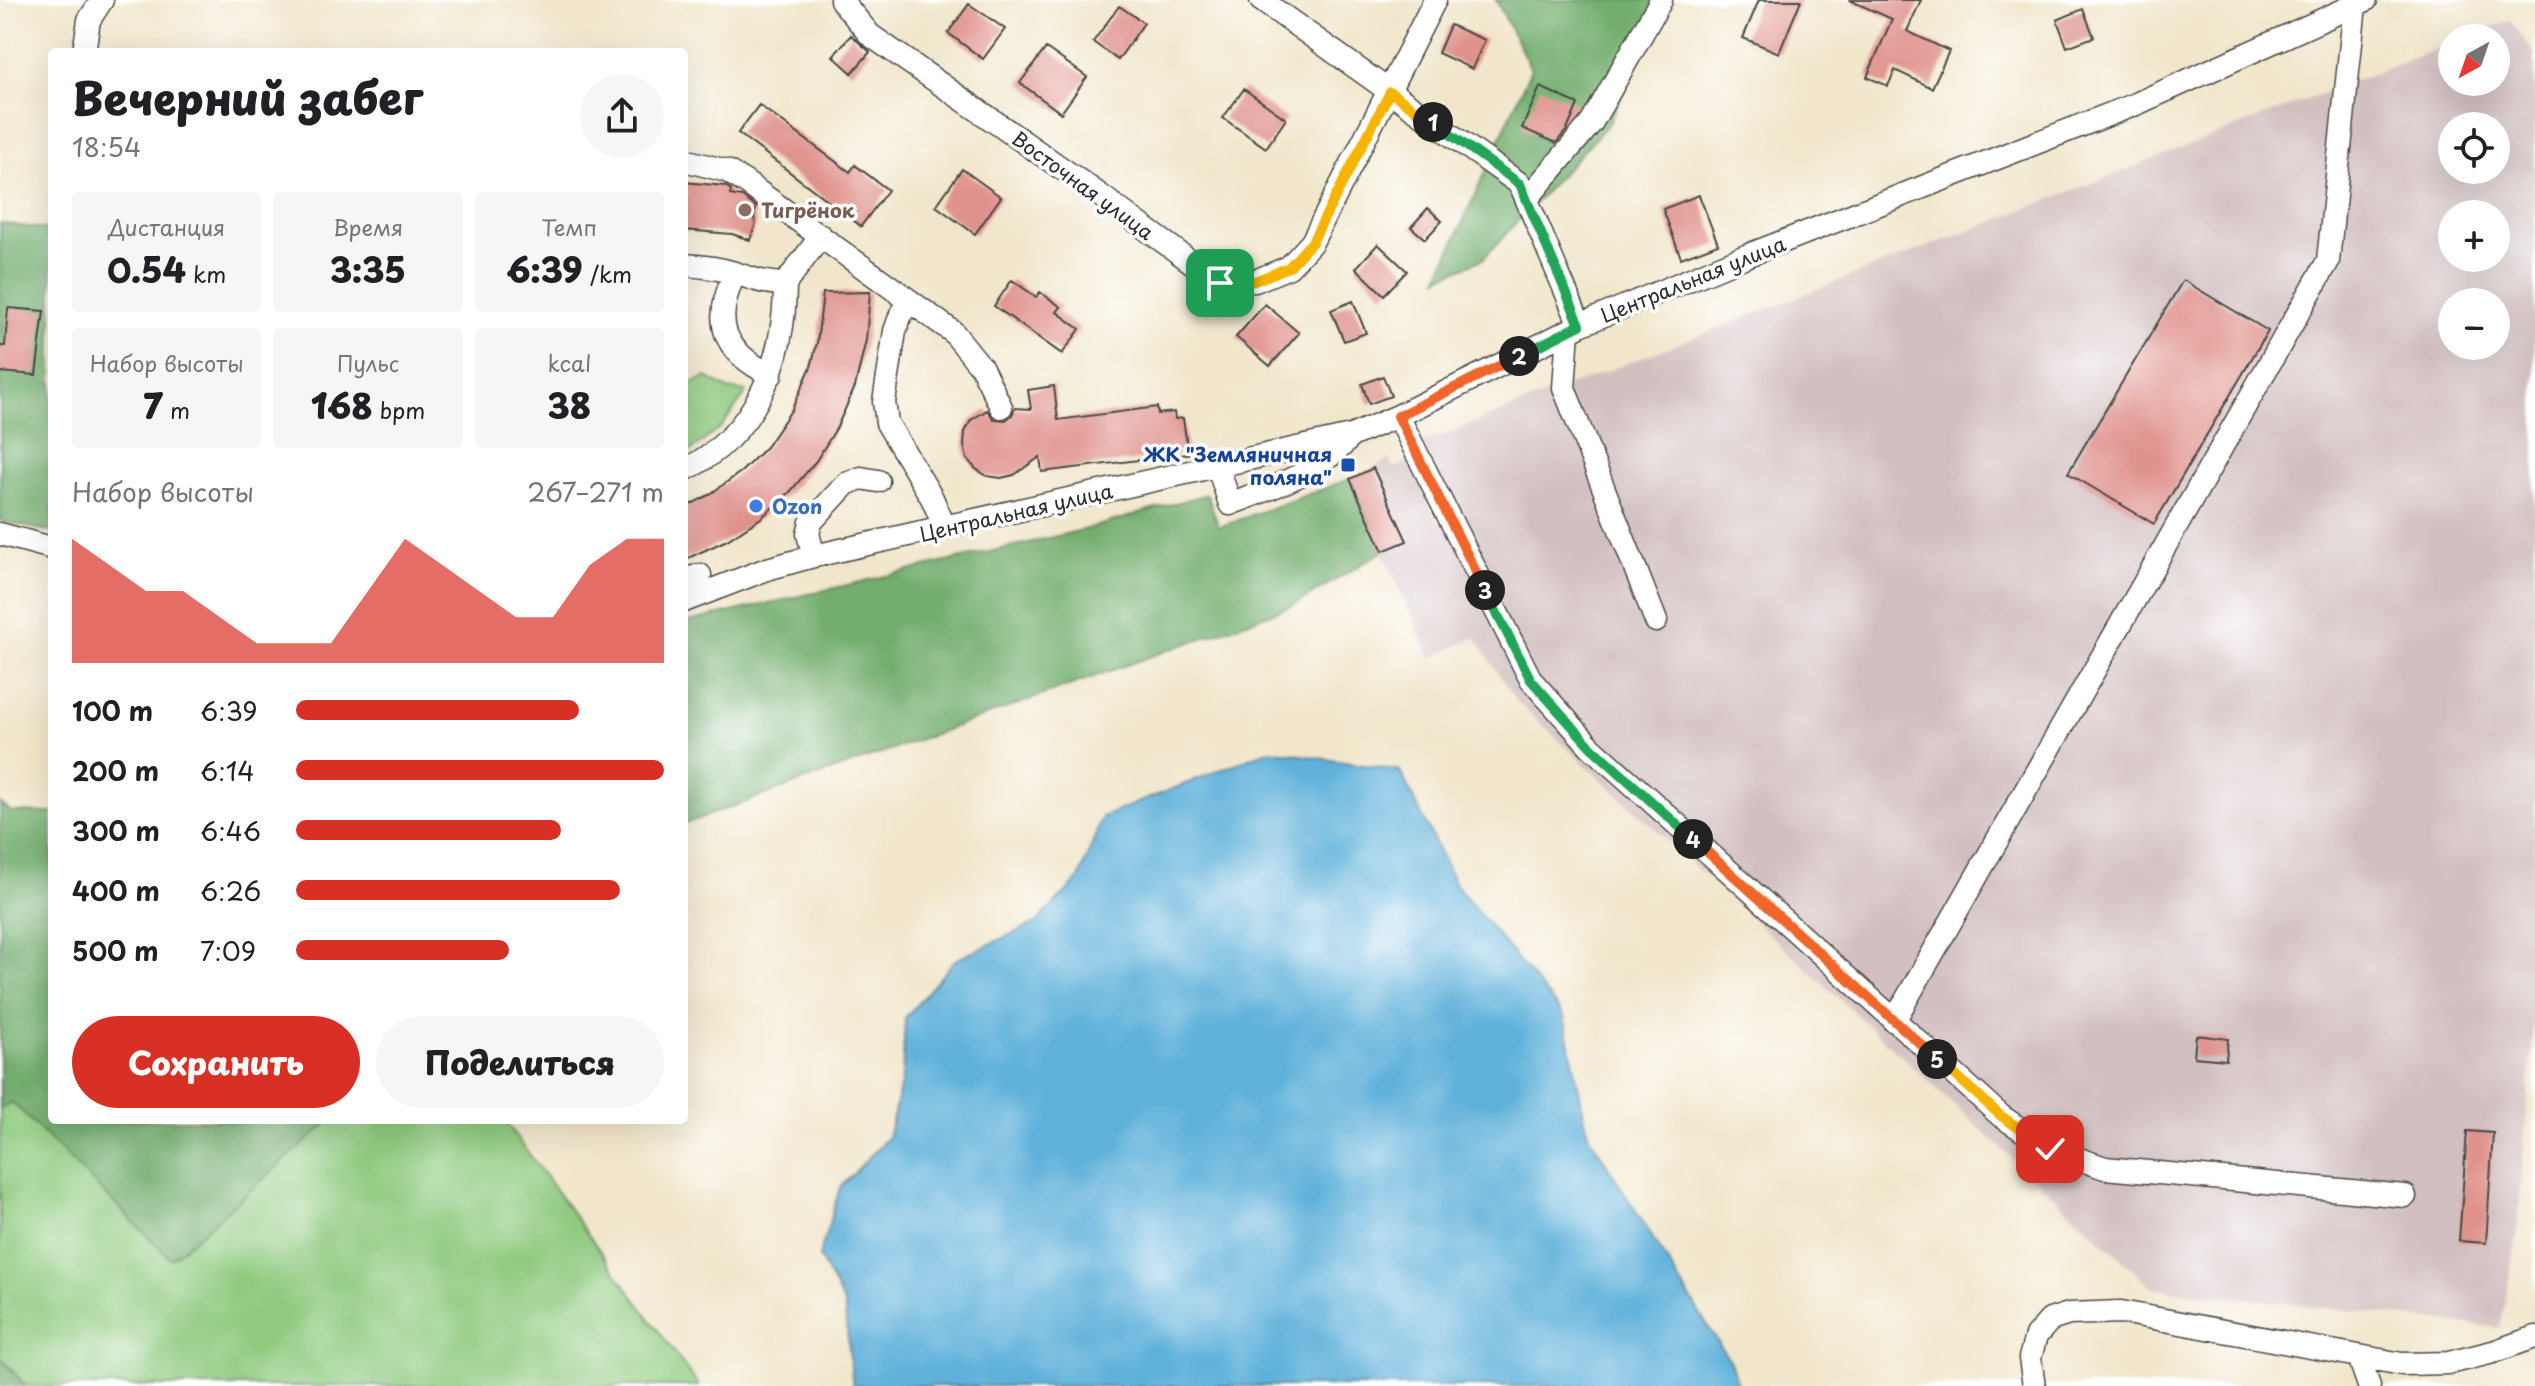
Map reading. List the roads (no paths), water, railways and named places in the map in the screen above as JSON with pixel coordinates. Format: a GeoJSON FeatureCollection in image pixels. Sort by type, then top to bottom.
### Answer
{"type":"FeatureCollection","features":[{"type":"Feature","properties":{"kind":"street"},"geometry":{"type":"LineString","coordinates":[[85,48],[89,20],[102,0]]}},
{"type":"Feature","properties":{"kind":"street","name":"Восточная улица"},"geometry":{"type":"LineString","coordinates":[[841,0],[870,35],[1220,283],[1255,281],[1289,267],[1312,242],[1435,0]]}},
{"type":"Feature","properties":{"kind":"street"},"geometry":{"type":"LineString","coordinates":[[1261,0],[1520,184],[1574,328],[1564,388],[1656,621]]}},
{"type":"Feature","properties":{"kind":"street"},"geometry":{"type":"LineString","coordinates":[[1527,199],[1592,122],[1661,0]]}},
{"type":"Feature","properties":{"kind":"street"},"geometry":{"type":"LineString","coordinates":[[1894,1021],[2328,261],[2361,2]]}},
{"type":"Feature","properties":{"kind":"street","name":"Центральная улица"},"geometry":{"type":"LineString","coordinates":[[688,599],[767,569],[814,556],[1351,436],[1398,416],[1574,328],[1830,223],[2136,104],[2361,2]]}},
{"type":"Feature","properties":{"kind":"street"},"geometry":{"type":"LineString","coordinates":[[688,161],[727,171],[953,332],[982,368],[995,408]]}},
{"type":"Feature","properties":{"kind":"street"},"geometry":{"type":"LineString","coordinates":[[688,467],[738,428],[756,403],[771,375],[783,331],[785,284],[821,236]]}},
{"type":"Feature","properties":{"kind":"street"},"geometry":{"type":"LineString","coordinates":[[688,265],[735,273],[764,284],[785,284]]}},
{"type":"Feature","properties":{"kind":"street"},"geometry":{"type":"LineString","coordinates":[[735,273],[724,296],[723,321],[731,345],[748,364],[771,375]]}},
{"type":"Feature","properties":{"kind":"street"},"geometry":{"type":"LineString","coordinates":[[910,301],[895,331],[884,402],[887,423],[932,498],[945,528]]}},
{"type":"Feature","properties":{"kind":"street"},"geometry":{"type":"LineString","coordinates":[[1398,416],[1531,680],[1590,746],[2001,1116],[2050,1149],[2105,1168],[2405,1196]]}},
{"type":"Feature","properties":{"kind":"street"},"geometry":{"type":"LineString","coordinates":[[1218,467],[1230,504],[1323,463],[1338,452],[1351,436]]}},
{"type":"Feature","properties":{"kind":"street"},"geometry":{"type":"LineString","coordinates":[[814,556],[808,534],[811,522],[846,484],[861,478],[878,481]]}},
{"type":"Feature","properties":{"kind":"street"},"geometry":{"type":"LineString","coordinates":[[0,534],[48,547]]}},
{"type":"Feature","properties":{"kind":"street"},"geometry":{"type":"LineString","coordinates":[[2034,1386],[2030,1358],[2036,1336],[2050,1320],[2069,1314],[2121,1312],[2402,1364],[2449,1363],[2535,1337]]}},
{"type":"Feature","properties":{"kind":"street"},"geometry":{"type":"LineString","coordinates":[[2359,1357],[2369,1386]]}},
{"type":"Feature","properties":{"kind":"water"},"geometry":{"type":"Polygon","coordinates":[[[1270,750],[1400,771],[1455,884],[1564,1016],[1588,1134],[1730,1362],[1738,1386],[853,1386],[844,1303],[819,1257],[840,1188],[888,1137],[902,1080],[905,1018],[955,960],[1036,923],[1079,879],[1102,817],[1270,750]]]}},
{"type":"Feature","properties":{"kind":"place","name":"Тигрёнок"},"geometry":{"type":"Point","coordinates":[745,210]}},
{"type":"Feature","properties":{"kind":"place","name":"ЖК \"Земляничная поляна\""},"geometry":{"type":"Point","coordinates":[1348,465]}},
{"type":"Feature","properties":{"kind":"place","name":"Ozon"},"geometry":{"type":"Point","coordinates":[756,506]}}]}
